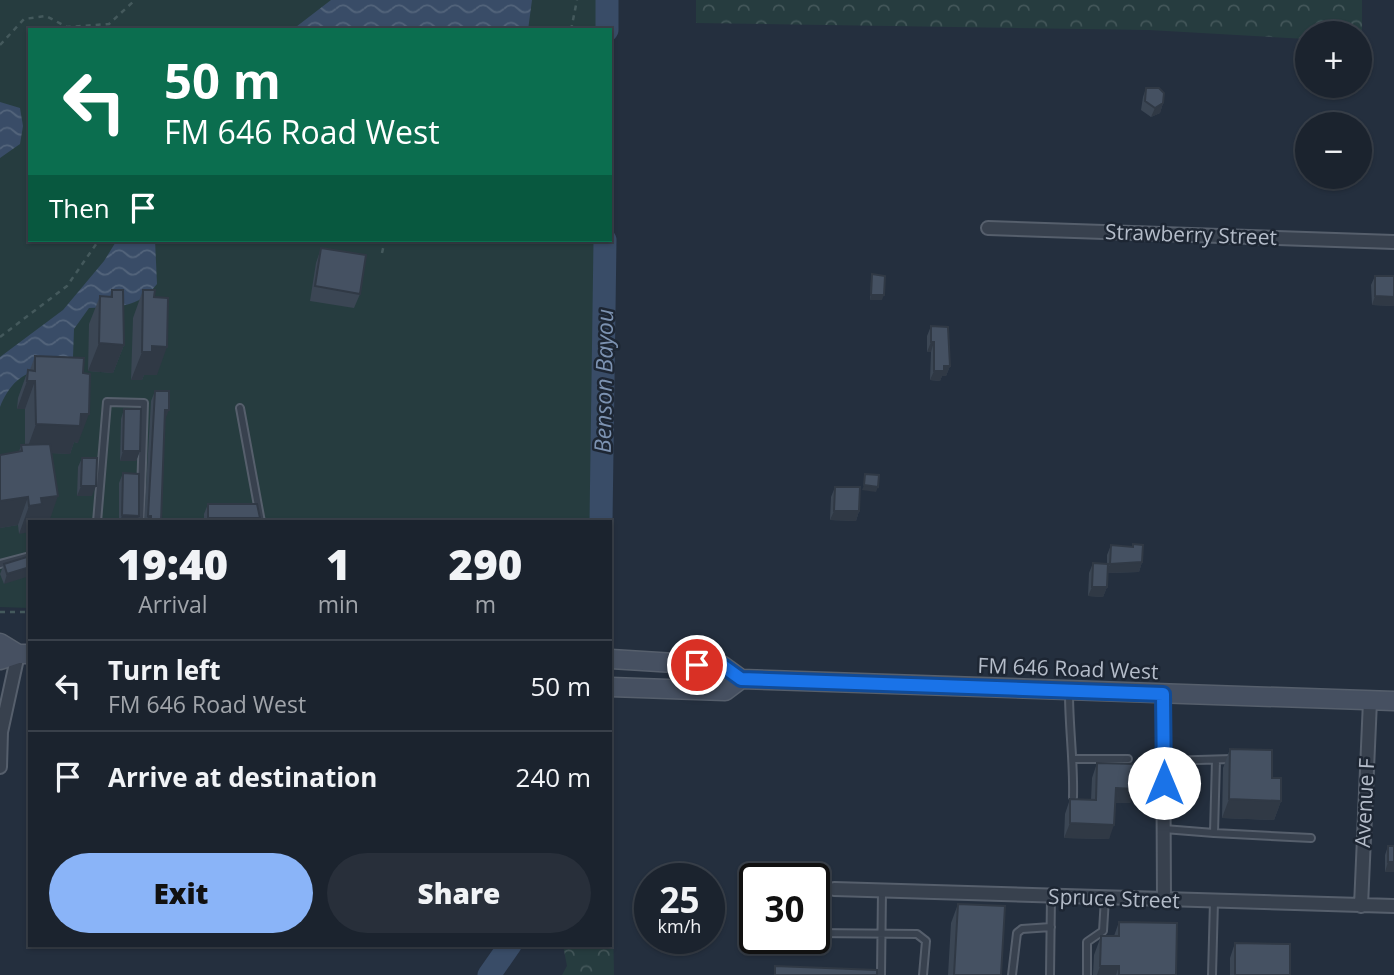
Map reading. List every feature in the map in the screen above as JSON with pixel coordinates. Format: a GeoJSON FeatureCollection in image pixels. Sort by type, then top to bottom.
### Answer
{"type":"FeatureCollection","features":[{"type":"Feature","properties":{"kind":"main road"},"geometry":{"type":"LineString","coordinates":[[0,643],[24,654]]}},
{"type":"Feature","properties":{"kind":"main road"},"geometry":{"type":"LineString","coordinates":[[0,660],[24,654]]}},
{"type":"Feature","properties":{"kind":"main road","name":"FM 646 Road West"},"geometry":{"type":"LineString","coordinates":[[615,659],[723,666],[741,679],[1394,701]]}},
{"type":"Feature","properties":{"kind":"main road","name":"FM 646 Road West"},"geometry":{"type":"LineString","coordinates":[[615,687],[725,691],[741,679]]}},
{"type":"Feature","properties":{"kind":"street","name":"Strawberry Street"},"geometry":{"type":"LineString","coordinates":[[988,228],[1394,242]]}},
{"type":"Feature","properties":{"kind":"street"},"geometry":{"type":"LineString","coordinates":[[0,767],[1,732],[24,654]]}},
{"type":"Feature","properties":{"kind":"street"},"geometry":{"type":"LineString","coordinates":[[1163,694],[1164,899]]}},
{"type":"Feature","properties":{"kind":"street","name":"Avenue F"},"geometry":{"type":"LineString","coordinates":[[1361,906],[1370,701]]}},
{"type":"Feature","properties":{"kind":"street","name":"Spruce Street"},"geometry":{"type":"LineString","coordinates":[[834,889],[1394,906]]}},
{"type":"Feature","properties":{"kind":"lane"},"geometry":{"type":"LineString","coordinates":[[97,520],[107,402],[144,404],[140,520]]}},
{"type":"Feature","properties":{"kind":"lane"},"geometry":{"type":"LineString","coordinates":[[240,408],[261,520]]}},
{"type":"Feature","properties":{"kind":"lane"},"geometry":{"type":"LineString","coordinates":[[0,564],[28,557]]}},
{"type":"Feature","properties":{"kind":"lane"},"geometry":{"type":"LineString","coordinates":[[1069,691],[1069,738],[1074,759],[1073,797]]}},
{"type":"Feature","properties":{"kind":"lane"},"geometry":{"type":"LineString","coordinates":[[1074,759],[1128,759]]}},
{"type":"Feature","properties":{"kind":"lane"},"geometry":{"type":"LineString","coordinates":[[1214,833],[1216,760]]}},
{"type":"Feature","properties":{"kind":"lane"},"geometry":{"type":"LineString","coordinates":[[1164,761],[1241,760]]}},
{"type":"Feature","properties":{"kind":"lane"},"geometry":{"type":"LineString","coordinates":[[1164,829],[1311,838]]}},
{"type":"Feature","properties":{"kind":"lane"},"geometry":{"type":"LineString","coordinates":[[881,975],[882,891]]}},
{"type":"Feature","properties":{"kind":"lane"},"geometry":{"type":"LineString","coordinates":[[1050,975],[1051,896]]}},
{"type":"Feature","properties":{"kind":"lane"},"geometry":{"type":"LineString","coordinates":[[1087,975],[1087,942],[1103,931],[1105,897]]}},
{"type":"Feature","properties":{"kind":"lane"},"geometry":{"type":"LineString","coordinates":[[1212,975],[1214,901]]}},
{"type":"Feature","properties":{"kind":"lane"},"geometry":{"type":"LineString","coordinates":[[1012,975],[1017,933],[1022,929],[1051,927]]}},
{"type":"Feature","properties":{"kind":"lane"},"geometry":{"type":"LineString","coordinates":[[830,933],[917,934],[926,941],[923,975]]}},
{"type":"Feature","properties":{"kind":"path"},"geometry":{"type":"LineString","coordinates":[[0,45],[24,19],[46,16],[67,27],[109,24],[135,0]]}},
{"type":"Feature","properties":{"kind":"path"},"geometry":{"type":"LineString","coordinates":[[571,28],[577,0]]}},
{"type":"Feature","properties":{"kind":"path"},"geometry":{"type":"LineString","coordinates":[[0,337],[67,286],[98,242]]}},
{"type":"Feature","properties":{"kind":"path"},"geometry":{"type":"LineString","coordinates":[[382,253],[385,242]]}},
{"type":"Feature","properties":{"kind":"path"},"geometry":{"type":"LineString","coordinates":[[0,612],[28,612]]}},
{"type":"Feature","properties":{"kind":"green space"},"geometry":{"type":"Polygon","coordinates":[[[0,0],[605,0],[605,28],[28,28],[28,242],[602,242],[599,520],[28,520],[28,608],[0,607],[0,0]]]}},
{"type":"Feature","properties":{"kind":"green space"},"geometry":{"type":"Polygon","coordinates":[[[696,0],[1362,0],[1362,21],[1295,21],[1295,38],[1149,30],[696,23],[696,0]]]}},
{"type":"Feature","properties":{"kind":"green space"},"geometry":{"type":"Polygon","coordinates":[[[612,865],[614,975],[562,975],[567,966],[563,947],[612,947],[612,865]]]}},
{"type":"Feature","properties":{"kind":"water"},"geometry":{"type":"Polygon","coordinates":[[[331,0],[532,0],[528,28],[295,28],[331,0]]]}},
{"type":"Feature","properties":{"kind":"water"},"geometry":{"type":"Polygon","coordinates":[[[0,102],[20,108],[23,126],[20,144],[0,158],[0,102]]]}},
{"type":"Feature","properties":{"kind":"water"},"geometry":{"type":"Polygon","coordinates":[[[116,242],[155,242],[157,284],[142,298],[127,305],[89,308],[74,329],[73,357],[22,377],[7,393],[0,407],[0,357],[63,310],[104,261],[116,242]]]}},
{"type":"Feature","properties":{"kind":"building"},"geometry":{"type":"Polygon","coordinates":[[[1146,88],[1159,88],[1164,93],[1163,103],[1155,108],[1145,101],[1146,88]]]}},
{"type":"Feature","properties":{"kind":"building"},"geometry":{"type":"Polygon","coordinates":[[[321,248],[366,255],[360,294],[315,286],[321,248]]]}},
{"type":"Feature","properties":{"kind":"building"},"geometry":{"type":"Polygon","coordinates":[[[872,274],[885,276],[884,295],[871,295],[872,274]]]}},
{"type":"Feature","properties":{"kind":"building"},"geometry":{"type":"Polygon","coordinates":[[[1375,276],[1394,276],[1394,297],[1375,296],[1375,276]]]}},
{"type":"Feature","properties":{"kind":"building"},"geometry":{"type":"Polygon","coordinates":[[[112,290],[123,290],[124,345],[99,343],[100,296],[112,297],[112,290]]]}},
{"type":"Feature","properties":{"kind":"building"},"geometry":{"type":"Polygon","coordinates":[[[143,290],[155,290],[154,297],[168,298],[167,347],[152,346],[152,352],[142,352],[143,290]]]}},
{"type":"Feature","properties":{"kind":"building"},"geometry":{"type":"Polygon","coordinates":[[[931,326],[948,327],[950,366],[944,366],[944,371],[934,371],[931,326]]]}},
{"type":"Feature","properties":{"kind":"building"},"geometry":{"type":"Polygon","coordinates":[[[35,356],[84,358],[83,373],[90,374],[89,414],[81,414],[80,426],[36,424],[35,381],[27,381],[28,370],[35,371],[35,356]]]}},
{"type":"Feature","properties":{"kind":"building"},"geometry":{"type":"Polygon","coordinates":[[[155,391],[169,391],[169,410],[165,410],[161,520],[151,520],[151,516],[148,516],[155,391]]]}},
{"type":"Feature","properties":{"kind":"building"},"geometry":{"type":"Polygon","coordinates":[[[124,409],[141,409],[140,451],[123,451],[124,409]]]}},
{"type":"Feature","properties":{"kind":"building"},"geometry":{"type":"Polygon","coordinates":[[[50,444],[58,496],[41,498],[42,504],[29,506],[28,497],[0,501],[0,455],[22,451],[21,445],[50,444]]]}},
{"type":"Feature","properties":{"kind":"building"},"geometry":{"type":"Polygon","coordinates":[[[82,458],[97,458],[96,486],[81,486],[82,458]]]}},
{"type":"Feature","properties":{"kind":"building"},"geometry":{"type":"Polygon","coordinates":[[[123,473],[139,474],[139,516],[122,515],[123,473]]]}},
{"type":"Feature","properties":{"kind":"building"},"geometry":{"type":"Polygon","coordinates":[[[865,474],[879,475],[878,487],[864,485],[865,474]]]}},
{"type":"Feature","properties":{"kind":"building"},"geometry":{"type":"Polygon","coordinates":[[[835,487],[860,487],[859,511],[834,511],[835,487]]]}},
{"type":"Feature","properties":{"kind":"building"},"geometry":{"type":"Polygon","coordinates":[[[208,504],[257,504],[260,518],[208,518],[208,504]]]}},
{"type":"Feature","properties":{"kind":"building"},"geometry":{"type":"Polygon","coordinates":[[[1133,544],[1143,545],[1142,562],[1110,564],[1111,545],[1133,547],[1133,544]]]}},
{"type":"Feature","properties":{"kind":"building"},"geometry":{"type":"Polygon","coordinates":[[[28,557],[28,568],[7,574],[4,564],[28,557]]]}},
{"type":"Feature","properties":{"kind":"building"},"geometry":{"type":"Polygon","coordinates":[[[1093,563],[1108,564],[1107,587],[1092,587],[1093,563]]]}},
{"type":"Feature","properties":{"kind":"building"},"geometry":{"type":"Polygon","coordinates":[[[1230,749],[1272,750],[1272,778],[1281,778],[1281,801],[1229,799],[1230,749]]]}},
{"type":"Feature","properties":{"kind":"building"},"geometry":{"type":"Polygon","coordinates":[[[1097,763],[1136,764],[1135,789],[1116,788],[1114,825],[1070,823],[1070,799],[1096,800],[1097,763]]]}},
{"type":"Feature","properties":{"kind":"building"},"geometry":{"type":"Polygon","coordinates":[[[1388,846],[1394,846],[1394,862],[1388,862],[1388,846]]]}},
{"type":"Feature","properties":{"kind":"building"},"geometry":{"type":"Polygon","coordinates":[[[958,904],[1005,906],[1001,975],[954,975],[958,904]]]}},
{"type":"Feature","properties":{"kind":"building"},"geometry":{"type":"Polygon","coordinates":[[[1119,922],[1177,923],[1176,975],[1119,975],[1119,966],[1100,966],[1101,936],[1119,936],[1119,922]]]}},
{"type":"Feature","properties":{"kind":"building"},"geometry":{"type":"Polygon","coordinates":[[[1235,943],[1290,944],[1290,975],[1235,975],[1235,943]]]}},
{"type":"Feature","properties":{"kind":"building"},"geometry":{"type":"Polygon","coordinates":[[[775,966],[877,970],[877,975],[775,975],[775,966]]]}},
{"type":"Feature","properties":{"kind":"waterway","name":"Benson Bayou"},"geometry":{"type":"LineString","coordinates":[[607,0],[607,28]]}},
{"type":"Feature","properties":{"kind":"waterway","name":"Benson Bayou"},"geometry":{"type":"LineString","coordinates":[[601,520],[605,242]]}},
{"type":"Feature","properties":{"kind":"waterway","name":"Benson Bayou"},"geometry":{"type":"LineString","coordinates":[[489,975],[509,947]]}},
{"type":"Feature","properties":{"kind":"route"},"geometry":{"type":"LineString","coordinates":[[697,665],[723,666],[741,679],[1163,694],[1164,783]]}}]}
